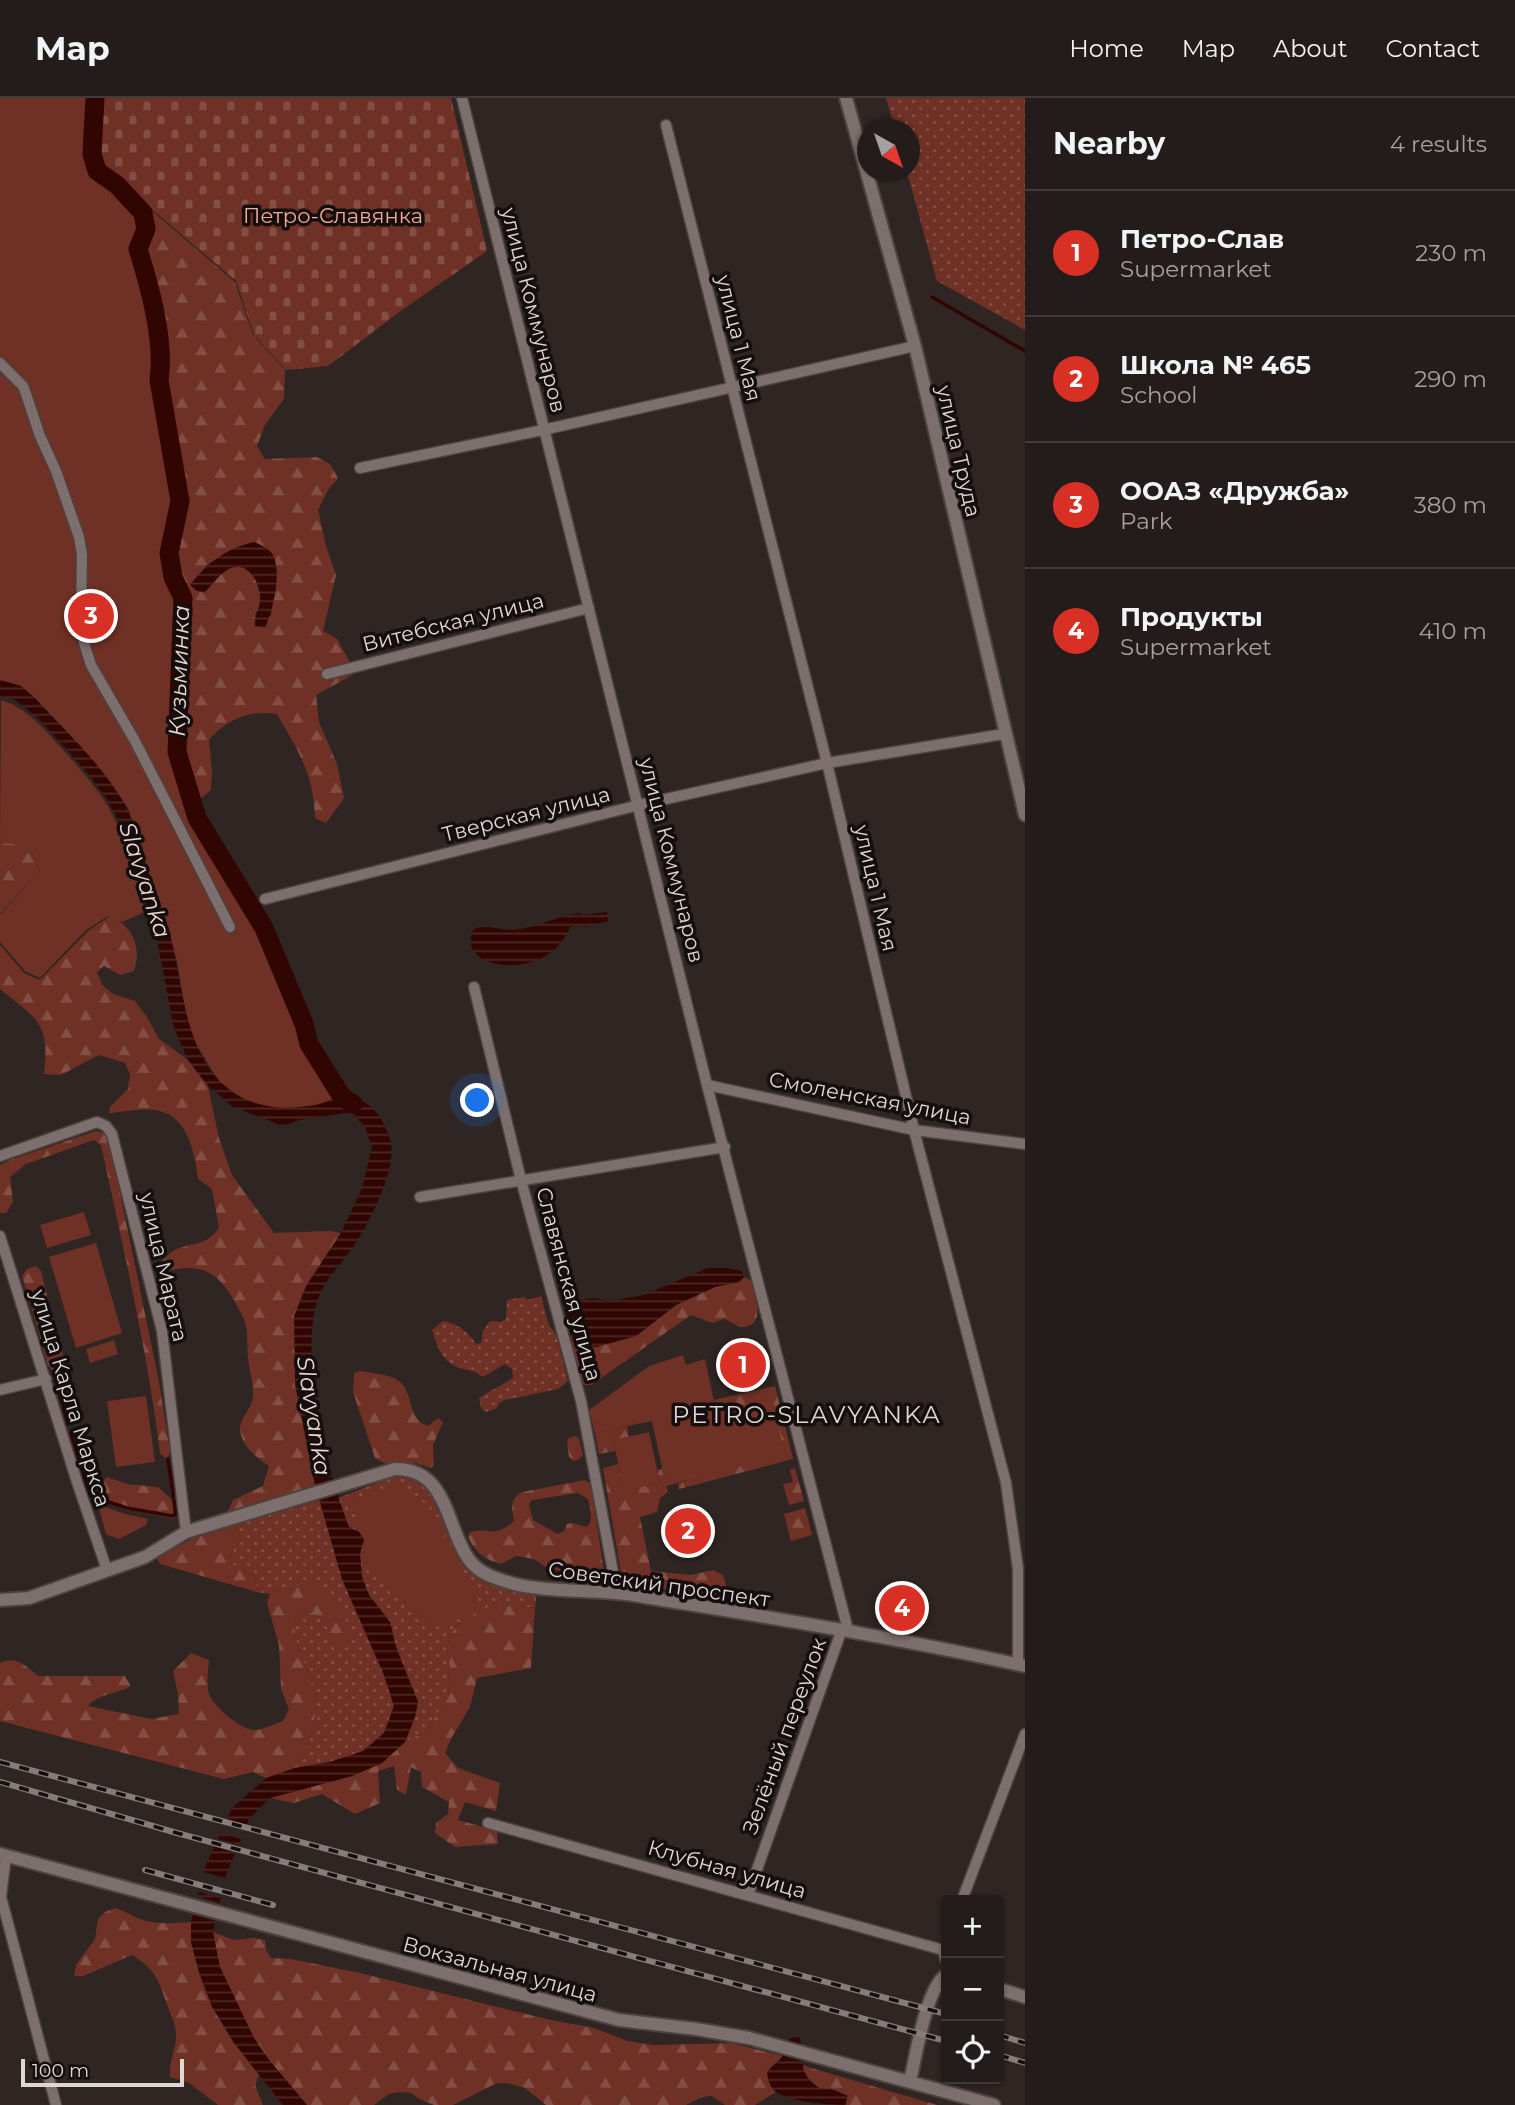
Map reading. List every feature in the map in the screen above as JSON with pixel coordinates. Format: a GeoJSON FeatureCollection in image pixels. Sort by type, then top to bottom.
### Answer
{"type":"FeatureCollection","features":[{"type":"Feature","properties":{"kind":"street","name":"улица Коммунаров"},"geometry":{"type":"LineString","coordinates":[[462,98],[845,1630]]}},
{"type":"Feature","properties":{"kind":"street","name":"улица Труда"},"geometry":{"type":"LineString","coordinates":[[846,98],[915,346],[1025,815]]}},
{"type":"Feature","properties":{"kind":"street","name":"улица 1 Мая"},"geometry":{"type":"LineString","coordinates":[[666,125],[827,763],[914,1130],[1006,1483],[1018,1569],[1021,1666]]}},
{"type":"Feature","properties":{"kind":"street"},"geometry":{"type":"LineString","coordinates":[[360,468],[915,346]]}},
{"type":"Feature","properties":{"kind":"street"},"geometry":{"type":"LineString","coordinates":[[0,363],[23,387],[79,537],[82,555],[81,618],[84,643],[91,665],[135,741],[230,926]]}},
{"type":"Feature","properties":{"kind":"street","name":"Витебская улица"},"geometry":{"type":"LineString","coordinates":[[327,674],[589,608]]}},
{"type":"Feature","properties":{"kind":"street","name":"Тверская улица"},"geometry":{"type":"LineString","coordinates":[[265,899],[639,805],[827,763],[1004,734]]}},
{"type":"Feature","properties":{"kind":"street","name":"Славянская улица"},"geometry":{"type":"LineString","coordinates":[[474,987],[521,1180],[581,1401],[617,1593]]}},
{"type":"Feature","properties":{"kind":"street","name":"Смоленская улица"},"geometry":{"type":"LineString","coordinates":[[708,1085],[914,1130],[1025,1144]]}},
{"type":"Feature","properties":{"kind":"street","name":"улица Марата"},"geometry":{"type":"LineString","coordinates":[[0,1156],[97,1122],[106,1126],[112,1134],[162,1331],[186,1532]]}},
{"type":"Feature","properties":{"kind":"street"},"geometry":{"type":"LineString","coordinates":[[420,1197],[724,1147]]}},
{"type":"Feature","properties":{"kind":"street","name":"улица Карла Маркса"},"geometry":{"type":"LineString","coordinates":[[0,1236],[107,1570]]}},
{"type":"Feature","properties":{"kind":"street"},"geometry":{"type":"LineString","coordinates":[[0,1390],[46,1379]]}},
{"type":"Feature","properties":{"kind":"street","name":"Советский проспект"},"geometry":{"type":"LineString","coordinates":[[186,1532],[396,1469],[408,1469],[419,1473],[433,1485],[471,1562],[481,1572],[518,1585],[617,1593],[845,1630],[1021,1666]]}},
{"type":"Feature","properties":{"kind":"street"},"geometry":{"type":"LineString","coordinates":[[0,1600],[29,1598],[107,1570],[145,1556],[186,1532]]}},
{"type":"Feature","properties":{"kind":"street","name":"Зелёный переулок"},"geometry":{"type":"LineString","coordinates":[[748,1895],[845,1630]]}},
{"type":"Feature","properties":{"kind":"street"},"geometry":{"type":"LineString","coordinates":[[964,1895],[1025,1734]]}},
{"type":"Feature","properties":{"kind":"street","name":"Клубная улица"},"geometry":{"type":"LineString","coordinates":[[488,1823],[941,1945]]}},
{"type":"Feature","properties":{"kind":"street"},"geometry":{"type":"LineString","coordinates":[[3,1855],[0,1898],[56,2105]]}},
{"type":"Feature","properties":{"kind":"street","name":"Вокзальная улица"},"geometry":{"type":"LineString","coordinates":[[3,1855],[618,2020],[721,2033],[994,2105]]}},
{"type":"Feature","properties":{"kind":"street"},"geometry":{"type":"LineString","coordinates":[[909,2081],[926,2009],[941,1978]]}},
{"type":"Feature","properties":{"kind":"street"},"geometry":{"type":"LineString","coordinates":[[1004,1991],[1025,1997]]}},
{"type":"Feature","properties":{"kind":"green space"},"geometry":{"type":"Polygon","coordinates":[[[0,98],[95,98],[92,154],[97,171],[129,195],[142,211],[146,231],[138,249],[158,332],[159,380],[180,501],[169,553],[173,577],[183,598],[177,752],[197,818],[264,928],[304,1024],[309,1044],[342,1097],[315,1105],[281,1109],[259,1106],[238,1097],[219,1082],[192,1037],[177,961],[128,808],[108,779],[34,698],[21,686],[0,680],[0,98]]]}},
{"type":"Feature","properties":{"kind":"green space","name":"Петро-Славянка"},"geometry":{"type":"Polygon","coordinates":[[[99,98],[451,98],[487,251],[328,366],[286,370],[254,335],[236,281],[108,172],[99,151],[99,98]]]}},
{"type":"Feature","properties":{"kind":"green space"},"geometry":{"type":"Polygon","coordinates":[[[886,98],[1025,98],[1025,330],[937,281],[910,182],[920,182],[920,119],[892,119],[886,98]]]}},
{"type":"Feature","properties":{"kind":"green space"},"geometry":{"type":"Polygon","coordinates":[[[145,205],[235,282],[253,335],[285,370],[284,399],[265,425],[257,446],[265,459],[317,457],[330,464],[338,478],[328,490],[318,510],[336,575],[323,631],[337,639],[356,673],[316,695],[319,722],[337,764],[344,798],[326,823],[315,818],[308,775],[277,714],[257,713],[231,721],[209,740],[211,790],[200,799],[190,795],[177,752],[183,599],[170,559],[175,532],[159,380],[160,348],[151,297],[138,249],[146,230],[143,213],[145,205]],[[229,552],[208,564],[191,585],[226,569],[243,568],[256,579],[260,590],[261,601],[254,617],[271,616],[277,570],[229,552]]]}},
{"type":"Feature","properties":{"kind":"green space"},"geometry":{"type":"Polygon","coordinates":[[[1,700],[17,707],[38,723],[104,800],[124,840],[147,911],[122,922],[108,916],[85,931],[40,978],[25,971],[0,942],[0,915],[40,870],[26,848],[16,844],[0,844],[1,700]]]}},
{"type":"Feature","properties":{"kind":"green space"},"geometry":{"type":"Polygon","coordinates":[[[0,842],[26,847],[40,870],[0,914],[0,842]]]}},
{"type":"Feature","properties":{"kind":"green space"},"geometry":{"type":"Polygon","coordinates":[[[110,916],[130,931],[137,954],[134,971],[120,975],[104,966],[97,972],[103,986],[113,994],[135,1001],[159,1039],[188,1060],[208,1086],[219,1138],[232,1175],[274,1233],[341,1233],[306,1286],[295,1384],[315,1485],[227,1514],[233,1500],[263,1486],[269,1466],[249,1449],[241,1435],[242,1420],[253,1396],[245,1323],[224,1285],[208,1272],[189,1268],[164,1272],[160,1263],[173,1251],[208,1239],[219,1228],[212,1189],[198,1179],[188,1138],[177,1121],[169,1115],[147,1109],[109,1113],[110,1107],[128,1089],[130,1074],[125,1063],[99,1055],[61,1075],[44,1074],[45,1043],[38,1023],[0,989],[0,945],[24,973],[40,980],[87,932],[110,916]]]}},
{"type":"Feature","properties":{"kind":"green space"},"geometry":{"type":"Polygon","coordinates":[[[96,1131],[109,1139],[159,1382],[170,1452],[165,1458],[160,1453],[141,1337],[101,1145],[94,1140],[26,1164],[10,1177],[13,1202],[6,1213],[0,1213],[0,1165],[96,1131]]]}},
{"type":"Feature","properties":{"kind":"green space"},"geometry":{"type":"Polygon","coordinates":[[[84,1212],[91,1235],[47,1248],[40,1225],[84,1212]]]}},
{"type":"Feature","properties":{"kind":"green space"},"geometry":{"type":"Polygon","coordinates":[[[96,1243],[122,1333],[76,1348],[49,1257],[96,1243]]]}},
{"type":"Feature","properties":{"kind":"green space"},"geometry":{"type":"Polygon","coordinates":[[[36,1266],[41,1271],[60,1348],[70,1370],[67,1376],[57,1375],[48,1365],[22,1276],[27,1269],[36,1266]]]}},
{"type":"Feature","properties":{"kind":"green space"},"geometry":{"type":"Polygon","coordinates":[[[744,1277],[752,1281],[757,1300],[757,1314],[751,1325],[742,1327],[724,1319],[712,1323],[691,1315],[591,1385],[581,1382],[570,1335],[578,1346],[596,1347],[636,1336],[676,1305],[715,1287],[739,1282],[744,1277]]]}},
{"type":"Feature","properties":{"kind":"green space"},"geometry":{"type":"Polygon","coordinates":[[[541,1296],[549,1325],[556,1334],[568,1381],[558,1389],[505,1400],[499,1403],[497,1408],[486,1412],[481,1408],[479,1398],[513,1378],[512,1369],[505,1364],[483,1377],[456,1367],[442,1354],[432,1330],[443,1321],[448,1322],[466,1332],[476,1344],[481,1343],[483,1331],[490,1321],[501,1322],[506,1319],[507,1300],[525,1297],[527,1300],[541,1296]]]}},
{"type":"Feature","properties":{"kind":"green space"},"geometry":{"type":"Polygon","coordinates":[[[114,1340],[118,1354],[90,1363],[86,1349],[114,1340]]]}},
{"type":"Feature","properties":{"kind":"green space"},"geometry":{"type":"Polygon","coordinates":[[[683,1355],[686,1365],[705,1359],[715,1406],[666,1418],[671,1422],[771,1398],[785,1455],[666,1486],[652,1421],[595,1433],[589,1410],[649,1366],[683,1355]]]}},
{"type":"Feature","properties":{"kind":"green space"},"geometry":{"type":"Polygon","coordinates":[[[361,1371],[385,1375],[402,1384],[421,1423],[428,1426],[438,1418],[443,1422],[433,1445],[434,1465],[431,1468],[416,1463],[386,1464],[375,1458],[353,1392],[354,1373],[361,1371]]]}},
{"type":"Feature","properties":{"kind":"green space"},"geometry":{"type":"Polygon","coordinates":[[[775,1386],[793,1459],[679,1489],[678,1483],[784,1454],[771,1399],[670,1422],[666,1417],[715,1406],[714,1400],[775,1386]]]}},
{"type":"Feature","properties":{"kind":"green space"},"geometry":{"type":"Polygon","coordinates":[[[146,1396],[155,1462],[116,1467],[107,1401],[146,1396]]]}},
{"type":"Feature","properties":{"kind":"green space"},"geometry":{"type":"Polygon","coordinates":[[[627,1426],[629,1437],[613,1440],[615,1451],[599,1454],[595,1433],[627,1426]]]}},
{"type":"Feature","properties":{"kind":"green space"},"geometry":{"type":"Polygon","coordinates":[[[649,1432],[660,1483],[624,1491],[613,1440],[649,1432]]]}},
{"type":"Feature","properties":{"kind":"green space"},"geometry":{"type":"Polygon","coordinates":[[[576,1436],[583,1455],[573,1461],[569,1457],[567,1442],[569,1438],[576,1436]]]}},
{"type":"Feature","properties":{"kind":"green space"},"geometry":{"type":"Polygon","coordinates":[[[618,1464],[624,1490],[660,1483],[657,1470],[662,1469],[668,1492],[660,1498],[657,1512],[640,1517],[651,1571],[691,1575],[713,1570],[723,1575],[728,1592],[725,1597],[623,1584],[603,1468],[618,1464]]]}},
{"type":"Feature","properties":{"kind":"green space"},"geometry":{"type":"Polygon","coordinates":[[[795,1468],[804,1501],[789,1505],[783,1484],[793,1482],[790,1470],[795,1468]]]}},
{"type":"Feature","properties":{"kind":"green space"},"geometry":{"type":"Polygon","coordinates":[[[395,1476],[410,1478],[422,1484],[440,1504],[462,1557],[537,1591],[535,1608],[510,1605],[463,1620],[450,1634],[447,1649],[450,1670],[448,1698],[425,1732],[405,1742],[418,1702],[396,1647],[390,1622],[369,1595],[362,1577],[360,1554],[364,1539],[359,1532],[349,1527],[338,1498],[395,1476]],[[365,1539],[363,1547],[408,1604],[432,1627],[365,1539]]]}},
{"type":"Feature","properties":{"kind":"green space"},"geometry":{"type":"Polygon","coordinates":[[[107,1477],[127,1484],[158,1487],[172,1500],[174,1519],[127,1510],[97,1500],[93,1491],[107,1477]]]}},
{"type":"Feature","properties":{"kind":"green space"},"geometry":{"type":"Polygon","coordinates":[[[585,1480],[591,1484],[604,1572],[601,1580],[547,1568],[534,1559],[516,1556],[501,1564],[477,1551],[468,1537],[469,1533],[500,1530],[514,1521],[513,1501],[522,1492],[585,1480]],[[578,1493],[532,1500],[529,1504],[533,1520],[558,1534],[564,1531],[567,1524],[587,1527],[591,1517],[588,1499],[578,1493]]]}},
{"type":"Feature","properties":{"kind":"green space"},"geometry":{"type":"Polygon","coordinates":[[[398,1486],[429,1506],[481,1606],[452,1623],[432,1627],[366,1565],[363,1547],[365,1539],[351,1501],[398,1486]]]}},
{"type":"Feature","properties":{"kind":"green space"},"geometry":{"type":"Polygon","coordinates":[[[320,1500],[342,1579],[384,1675],[394,1706],[384,1733],[363,1751],[330,1762],[295,1768],[309,1738],[316,1707],[313,1685],[296,1637],[295,1618],[305,1610],[317,1616],[325,1622],[334,1644],[352,1631],[277,1589],[270,1594],[257,1592],[255,1576],[232,1564],[230,1559],[237,1538],[228,1527],[320,1500]]]}},
{"type":"Feature","properties":{"kind":"green space"},"geometry":{"type":"Polygon","coordinates":[[[98,1504],[148,1519],[146,1525],[119,1539],[106,1534],[98,1504]]]}},
{"type":"Feature","properties":{"kind":"green space"},"geometry":{"type":"Polygon","coordinates":[[[805,1508],[812,1535],[791,1541],[784,1514],[805,1508]]]}},
{"type":"Feature","properties":{"kind":"green space"},"geometry":{"type":"Polygon","coordinates":[[[228,1527],[237,1538],[230,1558],[232,1564],[255,1576],[257,1592],[160,1564],[157,1558],[191,1539],[228,1527]]]}},
{"type":"Feature","properties":{"kind":"green space"},"geometry":{"type":"Polygon","coordinates":[[[312,1582],[335,1604],[352,1631],[348,1645],[337,1648],[322,1619],[305,1610],[295,1618],[296,1637],[313,1685],[316,1707],[309,1738],[295,1768],[266,1778],[253,1772],[224,1779],[0,1721],[0,1663],[16,1661],[38,1676],[125,1676],[131,1686],[97,1699],[88,1706],[151,1719],[179,1714],[173,1671],[191,1653],[209,1660],[209,1694],[229,1717],[250,1730],[266,1728],[283,1721],[289,1709],[281,1689],[279,1645],[267,1603],[270,1594],[277,1589],[312,1582]]]}},
{"type":"Feature","properties":{"kind":"green space"},"geometry":{"type":"Polygon","coordinates":[[[510,1605],[535,1608],[531,1668],[477,1678],[470,1707],[445,1753],[458,1768],[500,1783],[496,1811],[465,1802],[458,1820],[497,1831],[498,1844],[455,1847],[435,1833],[436,1823],[448,1814],[449,1802],[422,1787],[421,1772],[411,1767],[406,1795],[397,1790],[394,1766],[378,1771],[380,1803],[355,1814],[322,1794],[294,1803],[270,1798],[352,1776],[382,1763],[405,1742],[425,1732],[448,1698],[450,1670],[447,1649],[450,1634],[463,1620],[488,1607],[510,1605]]]}},
{"type":"Feature","properties":{"kind":"green space"},"geometry":{"type":"Polygon","coordinates":[[[115,1908],[149,1922],[191,1922],[192,1944],[203,1984],[222,2022],[259,2075],[255,2085],[263,2105],[218,2105],[189,2083],[170,2077],[176,2040],[175,2027],[156,1977],[132,1955],[83,1976],[74,1976],[76,1965],[95,1939],[98,1919],[115,1908]]]}},
{"type":"Feature","properties":{"kind":"green space"},"geometry":{"type":"Polygon","coordinates":[[[213,1932],[234,1940],[265,1940],[266,1950],[271,1958],[291,1959],[360,1973],[594,2028],[627,2041],[654,2045],[731,2043],[783,2056],[770,2068],[772,2088],[776,2092],[755,2105],[725,2105],[712,2096],[702,2097],[686,2105],[546,2105],[525,2088],[506,2083],[495,2084],[453,2105],[434,2105],[411,2093],[400,2092],[389,2094],[374,2105],[307,2105],[254,2038],[219,1967],[213,1932]]]}},
{"type":"Feature","properties":{"kind":"green space"},"geometry":{"type":"Polygon","coordinates":[[[801,2065],[937,2105],[845,2105],[847,2104],[829,2090],[816,2087],[805,2076],[801,2065]]]}},
{"type":"Feature","properties":{"kind":"water"},"geometry":{"type":"Polygon","coordinates":[[[255,542],[265,547],[276,562],[277,581],[265,628],[255,626],[260,603],[258,586],[251,574],[241,567],[227,570],[204,593],[190,585],[219,557],[255,542]]]}},
{"type":"Feature","properties":{"kind":"water","name":"Slavyanka"},"geometry":{"type":"Polygon","coordinates":[[[0,680],[21,686],[34,697],[96,763],[126,807],[168,927],[193,1035],[209,1068],[219,1081],[243,1098],[271,1107],[316,1105],[342,1097],[360,1100],[368,1104],[380,1118],[391,1144],[389,1168],[373,1211],[353,1247],[329,1278],[318,1299],[311,1350],[318,1413],[332,1476],[349,1527],[359,1532],[364,1539],[360,1554],[362,1577],[369,1595],[390,1622],[396,1647],[418,1702],[415,1717],[405,1742],[382,1763],[352,1776],[270,1798],[249,1819],[226,1875],[213,1932],[220,1967],[254,2038],[307,2105],[283,2105],[234,2043],[212,2007],[198,1969],[191,1942],[191,1922],[205,1867],[232,1808],[266,1778],[363,1751],[384,1733],[394,1706],[384,1675],[342,1579],[315,1485],[295,1384],[294,1316],[306,1286],[341,1233],[362,1188],[372,1147],[365,1127],[352,1112],[299,1120],[283,1126],[233,1107],[208,1086],[188,1060],[174,1028],[155,930],[118,820],[107,799],[86,771],[39,719],[15,700],[0,696],[0,680]]]}},
{"type":"Feature","properties":{"kind":"water"},"geometry":{"type":"Polygon","coordinates":[[[607,912],[608,921],[585,927],[570,927],[559,945],[543,957],[525,964],[489,962],[477,954],[471,943],[474,929],[521,929],[572,914],[607,912]]]}},
{"type":"Feature","properties":{"kind":"water"},"geometry":{"type":"Polygon","coordinates":[[[708,1268],[742,1271],[744,1277],[739,1282],[715,1287],[676,1305],[636,1336],[596,1347],[578,1346],[570,1335],[566,1309],[582,1300],[594,1298],[610,1301],[644,1295],[708,1268]]]}},
{"type":"Feature","properties":{"kind":"water"},"geometry":{"type":"Polygon","coordinates":[[[798,2035],[806,2074],[819,2088],[832,2089],[848,2096],[845,2105],[795,2100],[777,2093],[771,2086],[767,2072],[781,2059],[790,2039],[798,2035]]]}},
{"type":"Feature","properties":{"kind":"pier"},"geometry":{"type":"Polygon","coordinates":[[[223,1819],[250,1826],[244,1840],[217,1832],[223,1819]]]}},
{"type":"Feature","properties":{"kind":"pier"},"geometry":{"type":"Polygon","coordinates":[[[214,1838],[242,1845],[238,1853],[211,1846],[214,1838]]]}},
{"type":"Feature","properties":{"kind":"pier"},"geometry":{"type":"Polygon","coordinates":[[[200,1871],[229,1879],[224,1899],[195,1891],[200,1871]]]}},
{"type":"Feature","properties":{"kind":"pier"},"geometry":{"type":"Polygon","coordinates":[[[194,1895],[223,1904],[219,1922],[189,1914],[194,1895]]]}},
{"type":"Feature","properties":{"kind":"waterway","name":"Кузьминка"},"geometry":{"type":"LineString","coordinates":[[95,98],[92,154],[97,171],[117,185],[143,213],[146,229],[138,249],[158,331],[159,380],[180,501],[169,553],[173,577],[183,598],[177,752],[197,818],[264,928],[304,1024],[309,1044],[342,1097],[353,1104]]}},
{"type":"Feature","properties":{"kind":"waterway"},"geometry":{"type":"LineString","coordinates":[[932,297],[1025,351]]}},
{"type":"Feature","properties":{"kind":"waterway"},"geometry":{"type":"LineString","coordinates":[[56,1379],[68,1424]]}},
{"type":"Feature","properties":{"kind":"waterway"},"geometry":{"type":"LineString","coordinates":[[71,1433],[90,1496],[127,1508],[172,1516],[176,1514],[168,1459]]}},
{"type":"Feature","properties":{"kind":"railway"},"geometry":{"type":"LineString","coordinates":[[0,1762],[941,2013]]}},
{"type":"Feature","properties":{"kind":"railway"},"geometry":{"type":"LineString","coordinates":[[0,1782],[177,1833],[941,2040]]}},
{"type":"Feature","properties":{"kind":"railway"},"geometry":{"type":"LineString","coordinates":[[145,1870],[273,1905]]}},
{"type":"Feature","properties":{"kind":"railway"},"geometry":{"type":"LineString","coordinates":[[1004,2037],[1025,2043]]}},
{"type":"Feature","properties":{"kind":"railway"},"geometry":{"type":"LineString","coordinates":[[1004,2057],[1025,2063]]}},
{"type":"Feature","properties":{"kind":"place","name":"ООАЗ «Дружба»"},"geometry":{"type":"Point","coordinates":[91,616]}},
{"type":"Feature","properties":{"kind":"place","name":"Петро-Слав"},"geometry":{"type":"Point","coordinates":[743,1365]}},
{"type":"Feature","properties":{"kind":"place","name":"Школа № 465"},"geometry":{"type":"Point","coordinates":[688,1531]}},
{"type":"Feature","properties":{"kind":"place","name":"Продукты"},"geometry":{"type":"Point","coordinates":[902,1608]}},
{"type":"Feature","properties":{"kind":"district","name":"PETRO-SLAVYANKA"},"geometry":{"type":"Point","coordinates":[807,1414]}}]}
